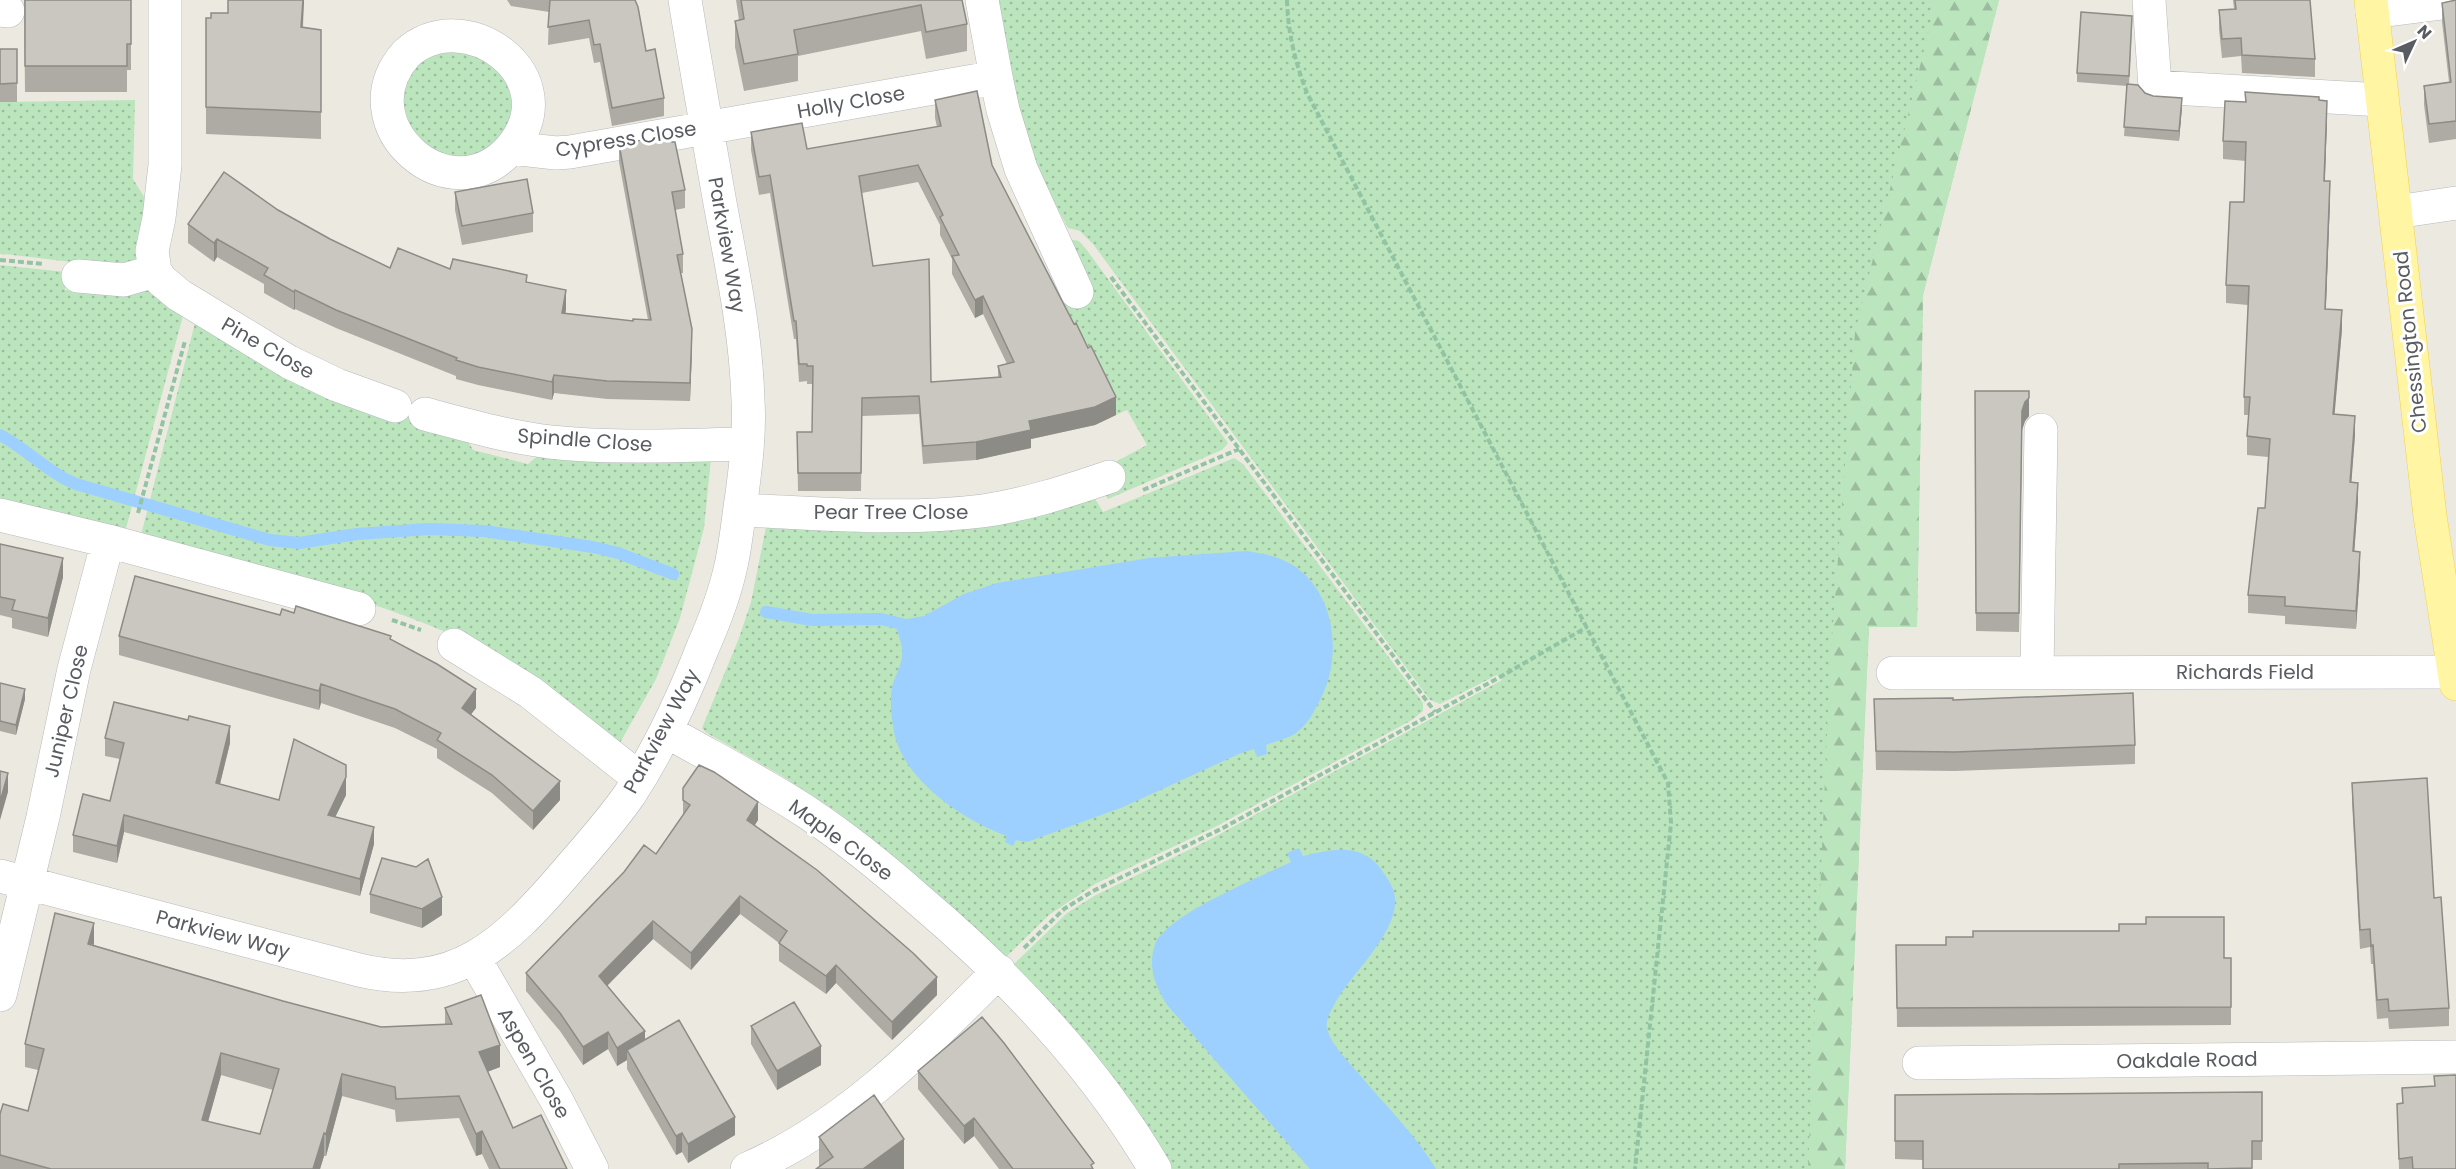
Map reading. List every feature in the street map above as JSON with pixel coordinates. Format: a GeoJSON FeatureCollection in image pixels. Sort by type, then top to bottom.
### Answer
{"type":"FeatureCollection","features":[{"type":"Feature","properties":{"kind":"main road","name":"Chessington Road"},"geometry":{"type":"LineString","coordinates":[[2372,6],[2430,516],[2455,678]]}},
{"type":"Feature","properties":{"kind":"street"},"geometry":{"type":"LineString","coordinates":[[78,276],[124,280],[154,271],[152,251],[159,218],[165,165],[165,0]]}},
{"type":"Feature","properties":{"kind":"street","name":"Parkview Way"},"geometry":{"type":"LineString","coordinates":[[13,879],[372,974],[397,977],[422,976],[449,969],[474,958],[499,942],[534,910],[606,826],[639,778],[666,731],[685,694],[722,601],[731,566],[740,510],[747,444],[748,384],[739,305],[685,0]]}},
{"type":"Feature","properties":{"kind":"street"},"geometry":{"type":"LineString","coordinates":[[982,0],[1005,117],[1021,169],[1077,292]]}},
{"type":"Feature","properties":{"kind":"street"},"geometry":{"type":"LineString","coordinates":[[2149,0],[2155,87],[2382,100]]}},
{"type":"Feature","properties":{"kind":"street"},"geometry":{"type":"LineString","coordinates":[[2372,6],[2456,1]]}},
{"type":"Feature","properties":{"kind":"street","name":"Holly Close"},"geometry":{"type":"LineString","coordinates":[[706,126],[996,77]]}},
{"type":"Feature","properties":{"kind":"street","name":"Cypress Close"},"geometry":{"type":"LineString","coordinates":[[518,134],[546,151],[570,152],[706,126]]}},
{"type":"Feature","properties":{"kind":"street"},"geometry":{"type":"LineString","coordinates":[[2396,212],[2456,204]]}},
{"type":"Feature","properties":{"kind":"street","name":"Pine Close"},"geometry":{"type":"LineString","coordinates":[[154,271],[168,286],[195,306],[306,371],[410,410]]}},
{"type":"Feature","properties":{"kind":"street","name":"Spindle Close"},"geometry":{"type":"LineString","coordinates":[[410,410],[508,435],[551,442],[598,445],[747,444]]}},
{"type":"Feature","properties":{"kind":"street"},"geometry":{"type":"LineString","coordinates":[[2037,672],[2041,430]]}},
{"type":"Feature","properties":{"kind":"street","name":"Pear Tree Close"},"geometry":{"type":"LineString","coordinates":[[740,510],[905,516],[980,511],[1051,496],[1123,485]]}},
{"type":"Feature","properties":{"kind":"street"},"geometry":{"type":"LineString","coordinates":[[0,515],[108,541],[359,609]]}},
{"type":"Feature","properties":{"kind":"street","name":"Juniper Close"},"geometry":{"type":"LineString","coordinates":[[0,995],[13,879],[43,817],[74,669],[108,541]]}},
{"type":"Feature","properties":{"kind":"street"},"geometry":{"type":"LineString","coordinates":[[454,645],[530,692],[639,778]]}},
{"type":"Feature","properties":{"kind":"street","name":"Richards Field"},"geometry":{"type":"LineString","coordinates":[[1893,673],[2037,672],[2455,678]]}},
{"type":"Feature","properties":{"kind":"street","name":"Maple Close"},"geometry":{"type":"LineString","coordinates":[[666,731],[792,803],[830,828],[895,878],[999,971],[1034,1008],[1085,1069],[1120,1115],[1155,1169]]}},
{"type":"Feature","properties":{"kind":"street","name":"Aspen Close"},"geometry":{"type":"LineString","coordinates":[[474,958],[557,1101],[592,1169]]}},
{"type":"Feature","properties":{"kind":"street"},"geometry":{"type":"LineString","coordinates":[[751,1168],[803,1138],[871,1091],[920,1049],[999,971]]}},
{"type":"Feature","properties":{"kind":"street","name":"Oakdale Road"},"geometry":{"type":"LineString","coordinates":[[1919,1062],[2456,1057]]}},
{"type":"Feature","properties":{"kind":"path"},"geometry":{"type":"LineString","coordinates":[[1287,0],[1288,23],[1295,62],[1307,93],[1668,783],[1671,823],[1635,1169]]}},
{"type":"Feature","properties":{"kind":"path"},"geometry":{"type":"LineString","coordinates":[[1109,274],[1435,712]]}},
{"type":"Feature","properties":{"kind":"path"},"geometry":{"type":"LineString","coordinates":[[138,515],[195,306]]}},
{"type":"Feature","properties":{"kind":"path"},"geometry":{"type":"LineString","coordinates":[[1123,485],[1239,449]]}},
{"type":"Feature","properties":{"kind":"path"},"geometry":{"type":"LineString","coordinates":[[359,609],[424,631],[454,645]]}},
{"type":"Feature","properties":{"kind":"path"},"geometry":{"type":"LineString","coordinates":[[999,971],[1054,918],[1076,901],[1221,829],[1587,627]]}},
{"type":"Feature","properties":{"kind":"green space"},"geometry":{"type":"Polygon","coordinates":[[[995,0],[1999,0],[1923,295],[1917,627],[1869,627],[1845,1169],[1165,1169],[1027,978],[1014,964],[1067,913],[1094,896],[1207,841],[1502,680],[1497,675],[1440,704],[1430,700],[1093,244],[1080,231],[1068,228],[1029,155],[995,0]]]}},
{"type":"Feature","properties":{"kind":"green space"},"geometry":{"type":"Polygon","coordinates":[[[1932,0],[1999,0],[1923,295],[1917,627],[1869,627],[1845,1169],[1808,1169],[1830,664],[1855,332],[1931,21],[1932,0]]]}},
{"type":"Feature","properties":{"kind":"green space"},"geometry":{"type":"Polygon","coordinates":[[[455,44],[498,60],[516,111],[492,150],[451,160],[413,138],[401,96],[415,64],[455,44]]]}},
{"type":"Feature","properties":{"kind":"green space"},"geometry":{"type":"Polygon","coordinates":[[[135,100],[133,179],[146,200],[138,260],[86,263],[0,254],[0,102],[135,100]]]}},
{"type":"Feature","properties":{"kind":"green space"},"geometry":{"type":"Polygon","coordinates":[[[1069,239],[1079,241],[1086,249],[1228,443],[1222,450],[1108,499],[1103,491],[1106,467],[1147,445],[1127,410],[1116,415],[1066,313],[1057,307],[1089,291],[1069,239]]]}},
{"type":"Feature","properties":{"kind":"green space"},"geometry":{"type":"Polygon","coordinates":[[[0,265],[65,272],[65,290],[109,291],[140,285],[184,312],[124,536],[0,505],[0,265]]]}},
{"type":"Feature","properties":{"kind":"green space"},"geometry":{"type":"Polygon","coordinates":[[[196,319],[401,413],[465,436],[473,450],[528,464],[542,452],[711,459],[704,528],[680,618],[656,679],[617,748],[455,636],[378,606],[140,539],[196,319]]]}},
{"type":"Feature","properties":{"kind":"green space"},"geometry":{"type":"Polygon","coordinates":[[[1234,458],[1243,464],[1418,696],[1423,703],[1423,711],[1412,720],[1217,826],[1095,884],[1049,915],[1006,957],[909,869],[836,811],[702,728],[739,638],[751,602],[766,527],[876,533],[939,531],[1094,497],[1103,512],[1234,458]]]}},
{"type":"Feature","properties":{"kind":"water"},"geometry":{"type":"Polygon","coordinates":[[[1247,551],[1279,558],[1300,570],[1313,584],[1323,601],[1330,619],[1333,639],[1329,678],[1314,711],[1296,733],[1266,745],[1267,754],[1257,757],[1254,749],[1241,753],[1123,807],[1027,842],[1016,840],[1013,846],[1005,842],[1007,836],[989,829],[952,808],[919,779],[907,762],[897,744],[891,711],[892,688],[902,657],[896,621],[924,616],[964,594],[997,583],[1149,558],[1247,551]]]}},
{"type":"Feature","properties":{"kind":"water"},"geometry":{"type":"Polygon","coordinates":[[[1299,848],[1303,856],[1335,850],[1355,851],[1373,860],[1392,886],[1395,898],[1394,911],[1389,925],[1382,939],[1335,1003],[1328,1019],[1327,1029],[1340,1052],[1409,1131],[1436,1169],[1310,1169],[1168,1006],[1157,985],[1152,961],[1155,945],[1162,934],[1194,910],[1291,862],[1287,853],[1299,848]]]}},
{"type":"Feature","properties":{"kind":"building"},"geometry":{"type":"Polygon","coordinates":[[[25,0],[131,0],[131,44],[127,44],[127,66],[25,66],[25,0]]]}},
{"type":"Feature","properties":{"kind":"building"},"geometry":{"type":"Polygon","coordinates":[[[228,0],[303,0],[301,27],[321,30],[321,112],[206,107],[206,18],[211,18],[211,13],[228,13],[228,0]]]}},
{"type":"Feature","properties":{"kind":"building"},"geometry":{"type":"Polygon","coordinates":[[[550,0],[635,0],[646,51],[655,49],[664,98],[612,108],[600,44],[594,45],[589,20],[548,27],[550,0]]]}},
{"type":"Feature","properties":{"kind":"building"},"geometry":{"type":"Polygon","coordinates":[[[741,0],[962,0],[967,24],[926,32],[921,5],[794,30],[798,54],[744,64],[735,21],[744,19],[741,0]]]}},
{"type":"Feature","properties":{"kind":"building"},"geometry":{"type":"Polygon","coordinates":[[[2235,0],[2310,0],[2315,59],[2242,55],[2241,38],[2222,39],[2219,10],[2236,9],[2235,0]]]}},
{"type":"Feature","properties":{"kind":"building"},"geometry":{"type":"Polygon","coordinates":[[[2456,0],[2456,121],[2429,124],[2424,86],[2451,82],[2442,3],[2456,0]]]}},
{"type":"Feature","properties":{"kind":"building"},"geometry":{"type":"Polygon","coordinates":[[[2081,12],[2132,16],[2129,76],[2077,73],[2081,12]]]}},
{"type":"Feature","properties":{"kind":"building"},"geometry":{"type":"Polygon","coordinates":[[[0,49],[17,49],[17,83],[0,84],[0,49]]]}},
{"type":"Feature","properties":{"kind":"building"},"geometry":{"type":"Polygon","coordinates":[[[2127,84],[2138,85],[2145,93],[2153,96],[2182,98],[2179,131],[2124,127],[2127,84]]]}},
{"type":"Feature","properties":{"kind":"building"},"geometry":{"type":"Polygon","coordinates":[[[977,91],[992,165],[1074,324],[1076,323],[1088,348],[1091,346],[1116,397],[1095,407],[1029,421],[1031,430],[976,442],[923,446],[919,396],[862,398],[861,473],[798,473],[797,432],[812,432],[813,366],[799,364],[796,321],[794,321],[770,175],[759,177],[751,132],[802,123],[807,149],[941,126],[935,100],[977,91]],[[918,165],[859,176],[873,266],[929,259],[931,382],[1001,377],[998,366],[1014,362],[983,296],[975,300],[952,256],[959,255],[940,217],[943,215],[918,165]]]}},
{"type":"Feature","properties":{"kind":"building"},"geometry":{"type":"Polygon","coordinates":[[[2245,92],[2319,97],[2319,100],[2327,101],[2324,181],[2330,181],[2325,309],[2342,310],[2333,414],[2355,416],[2350,482],[2358,483],[2353,551],[2360,552],[2356,611],[2285,606],[2285,597],[2248,595],[2258,508],[2265,508],[2270,439],[2247,436],[2250,397],[2244,397],[2249,286],[2226,285],[2230,202],[2244,202],[2246,142],[2223,141],[2225,101],[2246,102],[2245,92]]]}},
{"type":"Feature","properties":{"kind":"building"},"geometry":{"type":"Polygon","coordinates":[[[671,135],[672,142],[675,142],[685,190],[672,192],[683,254],[677,255],[692,329],[690,383],[607,381],[554,375],[552,382],[478,367],[336,310],[295,290],[294,292],[264,275],[268,268],[217,239],[214,243],[188,224],[224,172],[278,210],[330,239],[390,268],[398,248],[450,269],[453,259],[527,275],[526,282],[566,290],[562,313],[633,321],[633,319],[651,320],[619,144],[671,135]]]}},
{"type":"Feature","properties":{"kind":"building"},"geometry":{"type":"Polygon","coordinates":[[[527,179],[533,213],[462,226],[455,192],[527,179]]]}},
{"type":"Feature","properties":{"kind":"building"},"geometry":{"type":"Polygon","coordinates":[[[1975,391],[2029,391],[2029,398],[2022,411],[2019,613],[1976,613],[1975,391]]]}},
{"type":"Feature","properties":{"kind":"building"},"geometry":{"type":"Polygon","coordinates":[[[0,544],[63,558],[48,618],[12,610],[15,600],[0,597],[0,544]]]}},
{"type":"Feature","properties":{"kind":"building"},"geometry":{"type":"Polygon","coordinates":[[[135,576],[280,615],[282,609],[294,613],[296,606],[391,636],[390,639],[437,664],[476,689],[462,708],[560,781],[533,811],[492,775],[437,740],[441,733],[395,709],[321,684],[319,691],[119,636],[135,576]]]}},
{"type":"Feature","properties":{"kind":"building"},"geometry":{"type":"Polygon","coordinates":[[[0,683],[25,689],[16,725],[0,721],[0,683]]]}},
{"type":"Feature","properties":{"kind":"building"},"geometry":{"type":"Polygon","coordinates":[[[2133,693],[2135,745],[1955,752],[1876,751],[1874,699],[1953,698],[1953,700],[2133,693]]]}},
{"type":"Feature","properties":{"kind":"building"},"geometry":{"type":"Polygon","coordinates":[[[114,702],[188,720],[189,716],[230,726],[216,783],[279,800],[294,739],[346,765],[346,777],[328,815],[374,827],[360,879],[124,815],[117,846],[73,835],[83,794],[110,801],[124,743],[105,738],[114,702]]]}},
{"type":"Feature","properties":{"kind":"building"},"geometry":{"type":"Polygon","coordinates":[[[699,765],[714,772],[758,802],[747,820],[817,870],[913,953],[937,977],[892,1022],[836,965],[826,976],[779,943],[787,931],[740,896],[691,953],[653,921],[599,976],[645,1031],[617,1048],[608,1032],[583,1047],[560,1013],[526,973],[624,872],[644,845],[656,854],[690,805],[683,800],[683,788],[699,765]]]}},
{"type":"Feature","properties":{"kind":"building"},"geometry":{"type":"Polygon","coordinates":[[[0,771],[8,773],[0,802],[0,771]]]}},
{"type":"Feature","properties":{"kind":"building"},"geometry":{"type":"Polygon","coordinates":[[[2427,778],[2434,898],[2441,897],[2449,1008],[2389,1011],[2388,999],[2377,1000],[2370,929],[2360,930],[2352,783],[2427,778]]]}},
{"type":"Feature","properties":{"kind":"building"},"geometry":{"type":"Polygon","coordinates":[[[382,858],[416,867],[428,859],[442,897],[422,909],[370,894],[382,858]]]}},
{"type":"Feature","properties":{"kind":"building"},"geometry":{"type":"Polygon","coordinates":[[[55,913],[94,923],[88,944],[381,1027],[452,1024],[445,1008],[481,995],[500,1045],[479,1052],[513,1128],[541,1115],[567,1169],[500,1169],[482,1131],[476,1134],[459,1096],[396,1099],[395,1087],[342,1074],[326,1134],[324,1133],[313,1169],[51,1169],[0,1155],[0,1114],[3,1104],[28,1111],[44,1049],[25,1044],[55,913]],[[221,1053],[202,1120],[260,1134],[279,1069],[221,1053]]]}},
{"type":"Feature","properties":{"kind":"building"},"geometry":{"type":"Polygon","coordinates":[[[2146,917],[2224,917],[2224,958],[2231,958],[2231,1007],[1897,1008],[1896,945],[1946,945],[1946,937],[1973,937],[1973,931],[2119,931],[2119,924],[2146,924],[2146,917]]]}},
{"type":"Feature","properties":{"kind":"building"},"geometry":{"type":"Polygon","coordinates":[[[794,1002],[821,1046],[777,1071],[751,1026],[794,1002]]]}},
{"type":"Feature","properties":{"kind":"building"},"geometry":{"type":"Polygon","coordinates":[[[982,1017],[1094,1163],[1091,1165],[1093,1169],[1013,1169],[974,1118],[964,1126],[918,1071],[982,1017]]]}},
{"type":"Feature","properties":{"kind":"building"},"geometry":{"type":"Polygon","coordinates":[[[679,1020],[735,1117],[688,1144],[682,1133],[676,1136],[627,1050],[679,1020]]]}},
{"type":"Feature","properties":{"kind":"building"},"geometry":{"type":"Polygon","coordinates":[[[2456,1075],[2456,1169],[2413,1169],[2412,1157],[2399,1159],[2397,1104],[2403,1103],[2402,1088],[2435,1086],[2434,1076],[2456,1075]]]}},
{"type":"Feature","properties":{"kind":"building"},"geometry":{"type":"Polygon","coordinates":[[[2262,1092],[2262,1141],[2252,1141],[2252,1168],[2208,1169],[2208,1163],[2119,1164],[2119,1169],[1923,1169],[1923,1141],[1895,1141],[1895,1095],[2262,1092]]]}},
{"type":"Feature","properties":{"kind":"building"},"geometry":{"type":"Polygon","coordinates":[[[874,1095],[904,1139],[863,1169],[816,1169],[833,1157],[819,1137],[874,1095]]]}},
{"type":"Feature","properties":{"kind":"waterway"},"geometry":{"type":"LineString","coordinates":[[0,435],[76,484],[270,540],[299,543],[357,534],[429,529],[484,531],[593,547],[618,553],[673,574]]}},
{"type":"Feature","properties":{"kind":"waterway"},"geometry":{"type":"LineString","coordinates":[[766,612],[812,620],[881,619],[910,626]]}}]}
